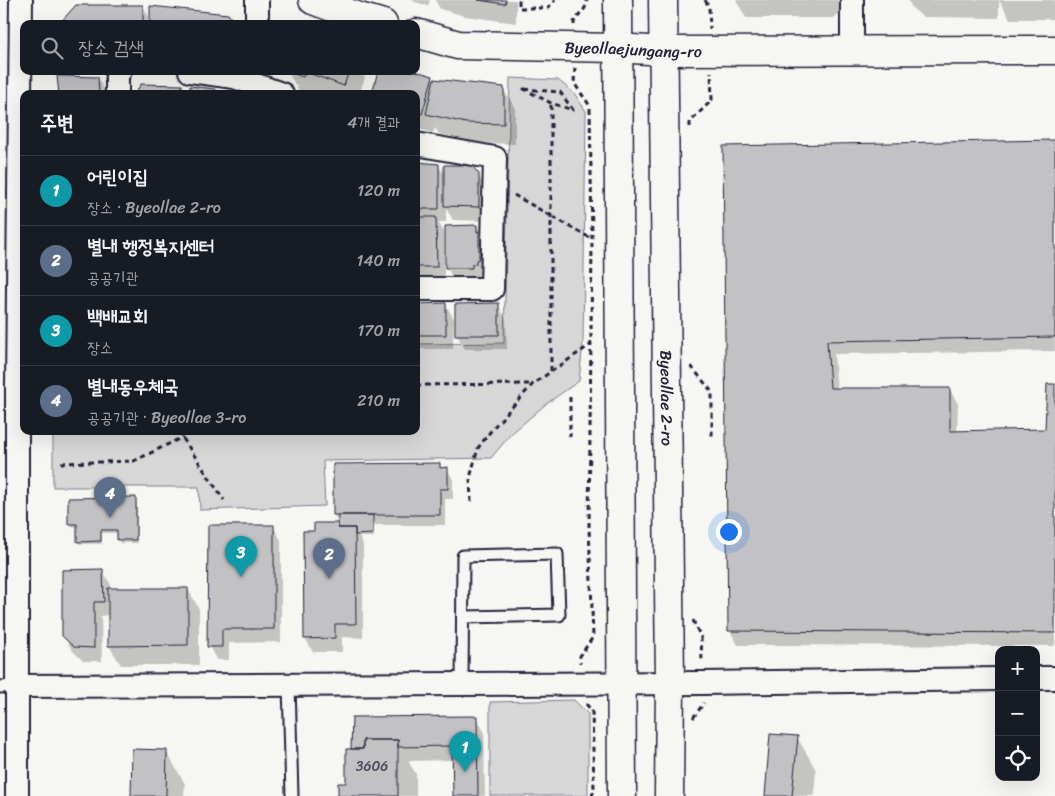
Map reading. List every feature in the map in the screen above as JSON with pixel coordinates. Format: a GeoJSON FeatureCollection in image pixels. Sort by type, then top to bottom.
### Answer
{"type":"FeatureCollection","features":[{"type":"Feature","properties":{"kind":"street"},"geometry":{"type":"LineString","coordinates":[[21,0],[21,20]]}},
{"type":"Feature","properties":{"kind":"street"},"geometry":{"type":"LineString","coordinates":[[257,0],[257,20]]}},
{"type":"Feature","properties":{"kind":"street"},"geometry":{"type":"LineString","coordinates":[[313,0],[369,20]]}},
{"type":"Feature","properties":{"kind":"street"},"geometry":{"type":"LineString","coordinates":[[618,0],[622,796]]}},
{"type":"Feature","properties":{"kind":"street","name":"Byeollae 2-ro"},"geometry":{"type":"LineString","coordinates":[[663,0],[670,683],[669,796]]}},
{"type":"Feature","properties":{"kind":"street"},"geometry":{"type":"LineString","coordinates":[[852,0],[852,50]]}},
{"type":"Feature","properties":{"kind":"street","name":"Byeollaejungang-ro"},"geometry":{"type":"LineString","coordinates":[[420,34],[458,45],[617,48],[664,52],[1055,50]]}},
{"type":"Feature","properties":{"kind":"street"},"geometry":{"type":"LineString","coordinates":[[20,75],[20,90]]}},
{"type":"Feature","properties":{"kind":"street"},"geometry":{"type":"LineString","coordinates":[[117,75],[117,90]]}},
{"type":"Feature","properties":{"kind":"street"},"geometry":{"type":"LineString","coordinates":[[219,75],[257,83],[273,90]]}},
{"type":"Feature","properties":{"kind":"street"},"geometry":{"type":"LineString","coordinates":[[16,796],[8,686],[17,386],[20,96]]}},
{"type":"Feature","properties":{"kind":"street"},"geometry":{"type":"LineString","coordinates":[[420,145],[495,158],[492,289],[420,289]]}},
{"type":"Feature","properties":{"kind":"street"},"geometry":{"type":"LineString","coordinates":[[1040,678],[1055,678]]}},
{"type":"Feature","properties":{"kind":"street"},"geometry":{"type":"LineString","coordinates":[[8,686],[670,683],[995,679]]}},
{"type":"Feature","properties":{"kind":"lane"},"geometry":{"type":"LineString","coordinates":[[462,616],[559,614],[557,554],[463,556],[462,616],[462,684]]}},
{"type":"Feature","properties":{"kind":"lane"},"geometry":{"type":"LineString","coordinates":[[290,684],[292,796]]}},
{"type":"Feature","properties":{"kind":"path"},"geometry":{"type":"LineString","coordinates":[[519,0],[519,8],[548,8],[555,0]]}},
{"type":"Feature","properties":{"kind":"path"},"geometry":{"type":"LineString","coordinates":[[574,22],[585,8],[587,0]]}},
{"type":"Feature","properties":{"kind":"path"},"geometry":{"type":"LineString","coordinates":[[706,0],[709,7]]}},
{"type":"Feature","properties":{"kind":"path"},"geometry":{"type":"LineString","coordinates":[[575,72],[574,83],[590,106],[592,239],[589,527],[593,637],[580,656]]}},
{"type":"Feature","properties":{"kind":"path"},"geometry":{"type":"LineString","coordinates":[[524,89],[560,92],[572,110],[551,103],[524,89]]}},
{"type":"Feature","properties":{"kind":"path"},"geometry":{"type":"LineString","coordinates":[[551,103],[551,371]]}},
{"type":"Feature","properties":{"kind":"path"},"geometry":{"type":"LineString","coordinates":[[494,184],[592,239]]}},
{"type":"Feature","properties":{"kind":"path"},"geometry":{"type":"LineString","coordinates":[[471,502],[470,478],[478,448],[493,428],[533,384],[590,345]]}},
{"type":"Feature","properties":{"kind":"path"},"geometry":{"type":"LineString","coordinates":[[687,361],[712,392],[712,438]]}},
{"type":"Feature","properties":{"kind":"path"},"geometry":{"type":"LineString","coordinates":[[420,384],[533,384]]}},
{"type":"Feature","properties":{"kind":"path"},"geometry":{"type":"LineString","coordinates":[[570,397],[570,437]]}},
{"type":"Feature","properties":{"kind":"path"},"geometry":{"type":"LineString","coordinates":[[180,435],[224,500]]}},
{"type":"Feature","properties":{"kind":"path"},"geometry":{"type":"LineString","coordinates":[[61,463],[134,461],[182,438]]}},
{"type":"Feature","properties":{"kind":"path"},"geometry":{"type":"LineString","coordinates":[[583,701],[592,711],[594,789],[592,796]]}},
{"type":"Feature","properties":{"kind":"shaded area"},"geometry":{"type":"Polygon","coordinates":[[[510,78],[558,80],[574,93],[586,111],[583,342],[579,381],[546,404],[511,434],[491,458],[323,461],[325,506],[200,510],[199,487],[53,487],[53,435],[420,435],[420,344],[504,343],[510,78]]]}},
{"type":"Feature","properties":{"kind":"shaded area"},"geometry":{"type":"Polygon","coordinates":[[[574,700],[588,714],[588,796],[490,796],[490,702],[574,700]]]}},
{"type":"Feature","properties":{"kind":"building"},"geometry":{"type":"Polygon","coordinates":[[[478,0],[506,0],[505,4],[478,0]]]}},
{"type":"Feature","properties":{"kind":"building"},"geometry":{"type":"Polygon","coordinates":[[[76,5],[143,5],[143,20],[63,20],[76,5]]]}},
{"type":"Feature","properties":{"kind":"building"},"geometry":{"type":"Polygon","coordinates":[[[150,6],[228,14],[233,20],[150,20],[150,6]]]}},
{"type":"Feature","properties":{"kind":"building"},"geometry":{"type":"Polygon","coordinates":[[[420,72],[433,76],[422,114],[420,114],[420,90],[373,90],[377,75],[420,75],[420,72]]]}},
{"type":"Feature","properties":{"kind":"building"},"geometry":{"type":"Polygon","coordinates":[[[314,75],[348,75],[344,86],[314,75]]]}},
{"type":"Feature","properties":{"kind":"building"},"geometry":{"type":"Polygon","coordinates":[[[57,76],[98,77],[99,90],[59,90],[57,76]]]}},
{"type":"Feature","properties":{"kind":"building"},"geometry":{"type":"Polygon","coordinates":[[[434,79],[504,87],[504,124],[466,123],[426,114],[434,79]]]}},
{"type":"Feature","properties":{"kind":"building"},"geometry":{"type":"Polygon","coordinates":[[[141,84],[182,85],[182,90],[137,90],[141,84]]]}},
{"type":"Feature","properties":{"kind":"building"},"geometry":{"type":"Polygon","coordinates":[[[190,86],[216,90],[190,90],[190,86]]]}},
{"type":"Feature","properties":{"kind":"building"},"geometry":{"type":"Polygon","coordinates":[[[1055,140],[1055,337],[827,341],[830,388],[950,388],[950,431],[1045,429],[1047,384],[1055,384],[1055,633],[728,631],[723,146],[1055,140]]]}},
{"type":"Feature","properties":{"kind":"building"},"geometry":{"type":"Polygon","coordinates":[[[420,162],[439,164],[439,209],[420,209],[420,162]]]}},
{"type":"Feature","properties":{"kind":"building"},"geometry":{"type":"Polygon","coordinates":[[[444,165],[471,165],[479,174],[479,207],[444,206],[444,165]]]}},
{"type":"Feature","properties":{"kind":"building"},"geometry":{"type":"Polygon","coordinates":[[[420,217],[436,217],[437,267],[420,267],[420,217]]]}},
{"type":"Feature","properties":{"kind":"building"},"geometry":{"type":"Polygon","coordinates":[[[477,225],[477,232],[479,231],[479,259],[476,260],[476,264],[472,264],[472,268],[445,268],[445,226],[477,225]]]}},
{"type":"Feature","properties":{"kind":"building"},"geometry":{"type":"Polygon","coordinates":[[[446,303],[446,335],[420,335],[420,304],[446,303]]]}},
{"type":"Feature","properties":{"kind":"building"},"geometry":{"type":"Polygon","coordinates":[[[499,303],[499,335],[455,335],[455,304],[499,303]]]}},
{"type":"Feature","properties":{"kind":"building"},"geometry":{"type":"Polygon","coordinates":[[[440,463],[440,468],[448,467],[448,489],[440,489],[440,515],[333,515],[333,464],[440,463]]]}},
{"type":"Feature","properties":{"kind":"building"},"geometry":{"type":"Polygon","coordinates":[[[136,497],[136,540],[117,540],[117,530],[101,530],[101,541],[77,542],[77,524],[68,524],[68,498],[136,497]]]}},
{"type":"Feature","properties":{"kind":"building"},"geometry":{"type":"Polygon","coordinates":[[[338,515],[373,515],[373,534],[355,535],[355,528],[338,528],[338,515]]]}},
{"type":"Feature","properties":{"kind":"building"},"geometry":{"type":"Polygon","coordinates":[[[314,523],[338,523],[338,528],[355,528],[356,624],[335,624],[335,638],[304,639],[303,531],[314,531],[314,523]]]}},
{"type":"Feature","properties":{"kind":"building"},"geometry":{"type":"Polygon","coordinates":[[[208,525],[274,525],[274,629],[222,629],[222,647],[207,647],[208,525]]]}},
{"type":"Feature","properties":{"kind":"building"},"geometry":{"type":"Polygon","coordinates":[[[103,569],[104,602],[94,602],[94,648],[74,647],[62,636],[62,570],[103,569]]]}},
{"type":"Feature","properties":{"kind":"building"},"geometry":{"type":"Polygon","coordinates":[[[108,588],[188,588],[188,645],[108,646],[108,588]]]}},
{"type":"Feature","properties":{"kind":"building"},"geometry":{"type":"Polygon","coordinates":[[[477,716],[478,796],[453,796],[452,746],[398,747],[398,740],[363,740],[363,749],[351,749],[352,717],[477,716]]]}},
{"type":"Feature","properties":{"kind":"building"},"geometry":{"type":"Polygon","coordinates":[[[770,734],[798,736],[792,796],[765,796],[770,734]]]}},
{"type":"Feature","properties":{"kind":"building"},"geometry":{"type":"Polygon","coordinates":[[[363,740],[398,740],[398,796],[338,796],[338,783],[346,783],[346,749],[363,749],[363,740]]]}},
{"type":"Feature","properties":{"kind":"building"},"geometry":{"type":"Polygon","coordinates":[[[132,749],[167,750],[166,796],[131,796],[132,749]]]}},
{"type":"Feature","properties":{"kind":"place","name":"별내동우체국"},"geometry":{"type":"Point","coordinates":[110,518]}},
{"type":"Feature","properties":{"kind":"place","name":"백배교회"},"geometry":{"type":"Point","coordinates":[241,577]}},
{"type":"Feature","properties":{"kind":"place","name":"별내 행정복지센터"},"geometry":{"type":"Point","coordinates":[329,579]}},
{"type":"Feature","properties":{"kind":"place","name":"어린이집"},"geometry":{"type":"Point","coordinates":[465,772]}}]}
